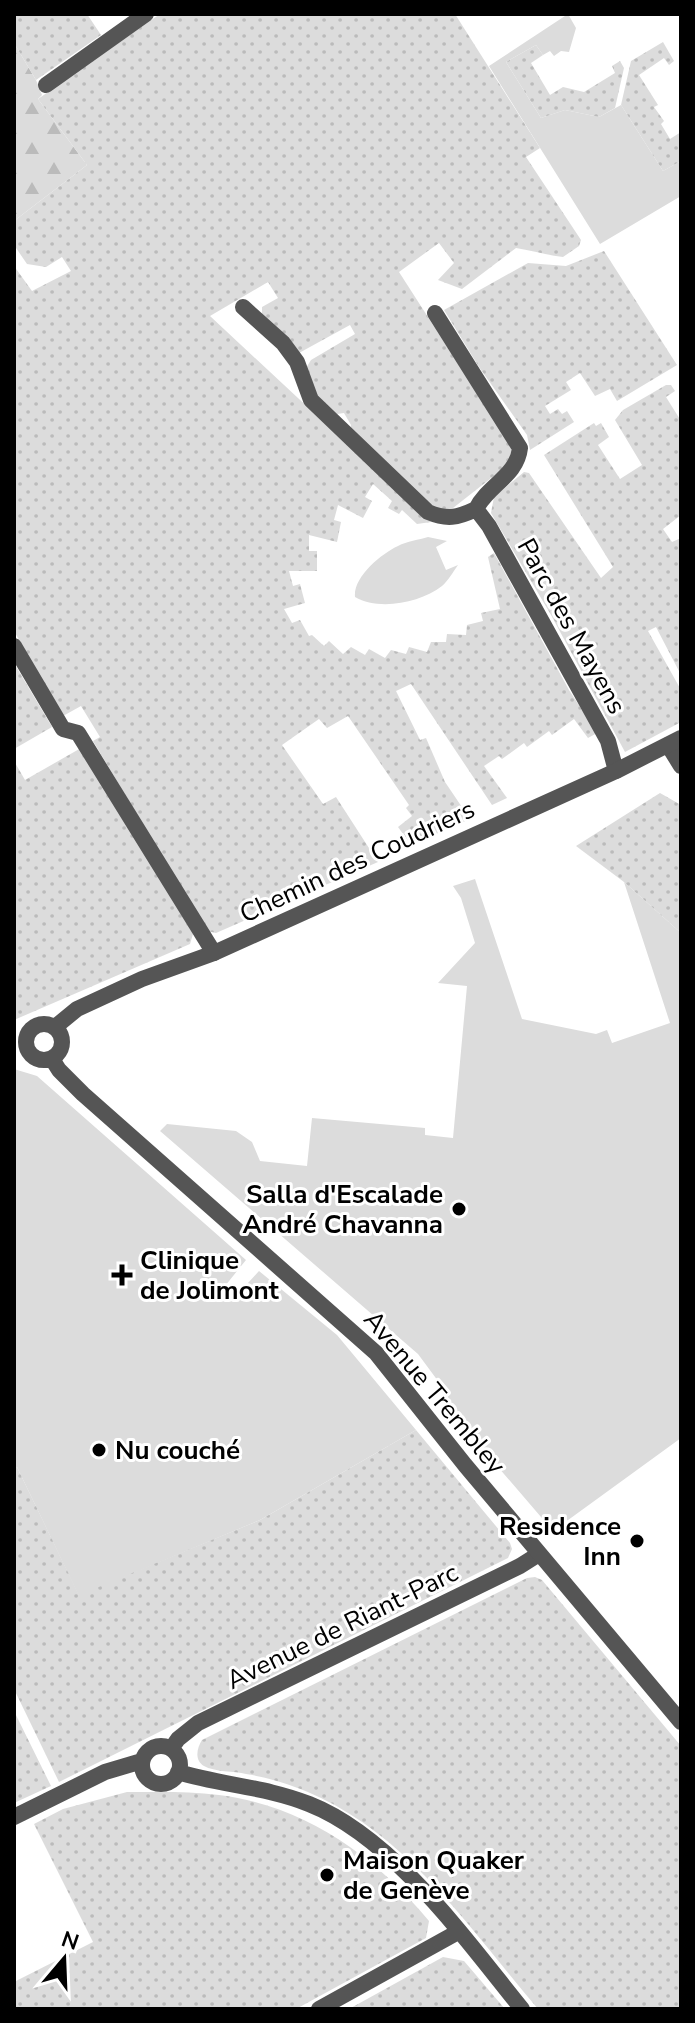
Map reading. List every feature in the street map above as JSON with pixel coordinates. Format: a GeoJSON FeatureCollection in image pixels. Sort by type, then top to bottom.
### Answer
{"type":"FeatureCollection","features":[{"type":"Feature","properties":{"kind":"street"},"geometry":{"type":"LineString","coordinates":[[46,85],[146,14]]}},
{"type":"Feature","properties":{"kind":"street"},"geometry":{"type":"LineString","coordinates":[[243,307],[283,343],[297,362],[311,400],[428,512],[446,519],[476,509],[483,496],[515,467],[520,448],[435,313]]}},
{"type":"Feature","properties":{"kind":"street","name":"Parc des Mayens"},"geometry":{"type":"LineString","coordinates":[[476,509],[608,741],[616,771]]}},
{"type":"Feature","properties":{"kind":"street"},"geometry":{"type":"LineString","coordinates":[[14,646],[63,729],[78,733],[214,953]]}},
{"type":"Feature","properties":{"kind":"street"},"geometry":{"type":"LineString","coordinates":[[675,741],[681,766]]}},
{"type":"Feature","properties":{"kind":"street","name":"Chemin des Coudriers"},"geometry":{"type":"LineString","coordinates":[[55,1027],[77,1009],[142,979],[214,953],[616,771],[675,741]]}},
{"type":"Feature","properties":{"kind":"street"},"geometry":{"type":"LineString","coordinates":[[43,1023],[55,1027],[60,1032],[62,1044],[61,1050],[52,1059],[36,1059],[21,1049],[25,1042],[21,1032],[43,1023]]}},
{"type":"Feature","properties":{"kind":"street","name":"Avenue Trembley"},"geometry":{"type":"LineString","coordinates":[[52,1059],[83,1094],[376,1353],[539,1554],[681,1722]]}},
{"type":"Feature","properties":{"kind":"street","name":"Avenue de Riant-Parc"},"geometry":{"type":"LineString","coordinates":[[171,1749],[179,1737],[198,1723],[539,1554]]}},
{"type":"Feature","properties":{"kind":"street"},"geometry":{"type":"LineString","coordinates":[[155,1746],[171,1749],[180,1761],[178,1772],[169,1783],[156,1784],[145,1777],[142,1761],[145,1754],[155,1746]]}},
{"type":"Feature","properties":{"kind":"street"},"geometry":{"type":"LineString","coordinates":[[14,1817],[105,1772],[142,1761]]}},
{"type":"Feature","properties":{"kind":"street"},"geometry":{"type":"LineString","coordinates":[[178,1772],[200,1779],[270,1791],[311,1804],[368,1838],[409,1875],[522,2009]]}},
{"type":"Feature","properties":{"kind":"street"},"geometry":{"type":"LineString","coordinates":[[319,2009],[458,1932]]}},
{"type":"Feature","properties":{"kind":"green space"},"geometry":{"type":"Polygon","coordinates":[[[14,14],[87,14],[101,35],[36,80],[14,43],[14,14]]]}},
{"type":"Feature","properties":{"kind":"green space"},"geometry":{"type":"Polygon","coordinates":[[[160,14],[455,14],[540,148],[526,157],[581,240],[579,246],[563,257],[516,248],[462,289],[438,280],[454,263],[439,243],[399,272],[511,446],[509,464],[448,512],[430,507],[350,432],[351,425],[344,413],[337,414],[313,392],[306,368],[311,360],[355,334],[350,325],[299,353],[262,315],[262,307],[278,298],[268,282],[210,316],[431,522],[417,524],[402,510],[399,514],[388,508],[392,501],[373,484],[365,497],[372,501],[363,518],[338,505],[334,520],[341,522],[337,542],[309,535],[309,551],[317,551],[317,571],[289,571],[293,586],[300,584],[305,603],[284,609],[292,623],[300,620],[309,636],[312,635],[324,646],[329,641],[343,654],[351,647],[365,655],[369,649],[385,658],[391,650],[406,654],[409,647],[427,652],[431,642],[446,642],[447,634],[466,635],[467,625],[483,621],[481,613],[500,609],[488,557],[494,553],[569,690],[597,733],[588,738],[574,719],[552,735],[549,731],[527,747],[524,743],[502,759],[499,756],[484,766],[507,798],[492,805],[411,684],[396,691],[420,740],[426,738],[445,782],[470,819],[411,845],[398,827],[412,816],[406,808],[409,805],[348,716],[327,728],[319,719],[282,745],[323,804],[336,797],[378,862],[216,933],[207,931],[93,741],[100,737],[81,706],[63,716],[14,631],[14,266],[32,291],[71,271],[62,257],[46,267],[27,264],[14,245],[14,221],[87,165],[38,99],[160,14]]]}},
{"type":"Feature","properties":{"kind":"green space"},"geometry":{"type":"Polygon","coordinates":[[[568,14],[576,28],[569,52],[561,51],[554,56],[550,51],[543,55],[536,45],[506,62],[541,118],[565,110],[599,117],[621,105],[663,171],[681,161],[681,196],[600,244],[489,66],[568,14]]]}},
{"type":"Feature","properties":{"kind":"green space"},"geometry":{"type":"Polygon","coordinates":[[[663,42],[674,61],[669,65],[664,58],[639,75],[658,105],[654,107],[664,121],[661,124],[670,139],[681,132],[681,161],[663,171],[621,105],[631,61],[663,42]]]}},
{"type":"Feature","properties":{"kind":"green space"},"geometry":{"type":"Polygon","coordinates":[[[14,43],[36,80],[42,95],[38,99],[87,165],[14,221],[14,43]]]}},
{"type":"Feature","properties":{"kind":"green space"},"geometry":{"type":"Polygon","coordinates":[[[536,45],[543,55],[531,63],[550,95],[563,87],[584,92],[615,73],[612,66],[620,61],[624,68],[615,108],[599,117],[565,110],[541,118],[506,62],[536,45]]]}},
{"type":"Feature","properties":{"kind":"green space"},"geometry":{"type":"Polygon","coordinates":[[[604,251],[677,365],[617,401],[610,389],[595,396],[580,373],[566,382],[571,390],[545,406],[550,414],[558,409],[562,414],[567,411],[574,422],[530,450],[527,435],[444,310],[528,263],[566,266],[604,251]]]}},
{"type":"Feature","properties":{"kind":"green space"},"geometry":{"type":"Polygon","coordinates":[[[671,385],[675,391],[666,397],[681,421],[681,515],[663,529],[672,542],[681,538],[681,675],[656,627],[648,631],[681,690],[681,722],[625,752],[551,615],[491,513],[494,497],[524,472],[529,473],[601,578],[613,567],[544,455],[594,423],[596,426],[601,423],[609,437],[598,445],[620,479],[642,465],[615,420],[623,410],[671,385]]]}},
{"type":"Feature","properties":{"kind":"green space"},"geometry":{"type":"Polygon","coordinates":[[[428,537],[447,541],[436,547],[446,570],[458,565],[442,586],[422,597],[399,603],[376,604],[355,597],[358,582],[376,560],[402,544],[428,537]]]}},
{"type":"Feature","properties":{"kind":"green space"},"geometry":{"type":"Polygon","coordinates":[[[14,663],[52,727],[14,749],[14,663]]]}},
{"type":"Feature","properties":{"kind":"green space"},"geometry":{"type":"Polygon","coordinates":[[[81,748],[193,934],[190,944],[14,1020],[14,761],[25,780],[81,748]]]}},
{"type":"Feature","properties":{"kind":"green space"},"geometry":{"type":"Polygon","coordinates":[[[660,793],[681,805],[681,933],[624,882],[576,846],[660,793]]]}},
{"type":"Feature","properties":{"kind":"green space"},"geometry":{"type":"Polygon","coordinates":[[[475,879],[522,1019],[596,1034],[607,1030],[612,1043],[670,1023],[624,882],[681,933],[681,1438],[553,1531],[468,1432],[418,1354],[160,1131],[167,1124],[236,1131],[252,1142],[260,1161],[307,1166],[312,1118],[425,1128],[425,1135],[453,1138],[467,986],[438,983],[475,943],[461,898],[453,886],[475,879]]]}},
{"type":"Feature","properties":{"kind":"green space"},"geometry":{"type":"Polygon","coordinates":[[[14,1069],[37,1076],[246,1260],[225,1286],[237,1295],[259,1271],[337,1335],[416,1430],[260,1520],[79,1596],[17,1467],[14,1468],[14,1069]]]}},
{"type":"Feature","properties":{"kind":"green space"},"geometry":{"type":"Polygon","coordinates":[[[416,1430],[510,1543],[512,1549],[508,1558],[59,1782],[14,1689],[14,1468],[17,1467],[79,1595],[260,1520],[416,1430]]]}},
{"type":"Feature","properties":{"kind":"green space"},"geometry":{"type":"Polygon","coordinates":[[[527,1578],[542,1580],[681,1746],[681,2009],[538,2009],[440,1892],[385,1839],[354,1817],[312,1794],[265,1778],[208,1768],[198,1757],[202,1740],[527,1578]]]}},
{"type":"Feature","properties":{"kind":"green space"},"geometry":{"type":"Polygon","coordinates":[[[14,1711],[51,1786],[14,1803],[14,1711]]]}},
{"type":"Feature","properties":{"kind":"green space"},"geometry":{"type":"Polygon","coordinates":[[[127,1792],[219,1795],[280,1810],[309,1823],[362,1855],[386,1875],[429,1921],[426,1938],[296,2009],[14,2009],[14,1982],[93,1942],[34,1824],[63,1809],[127,1792]]]}},
{"type":"Feature","properties":{"kind":"green space"},"geometry":{"type":"Polygon","coordinates":[[[443,1957],[464,1961],[505,2009],[349,2009],[443,1957]]]}},
{"type":"Feature","properties":{"kind":"place","name":"Salla d'Escalade André Chavanna"},"geometry":{"type":"Point","coordinates":[459,1209]}},
{"type":"Feature","properties":{"kind":"place","name":"Clinique de Jolimont"},"geometry":{"type":"Point","coordinates":[122,1275]}},
{"type":"Feature","properties":{"kind":"place","name":"Nu couché"},"geometry":{"type":"Point","coordinates":[99,1450]}},
{"type":"Feature","properties":{"kind":"place","name":"Residence Inn"},"geometry":{"type":"Point","coordinates":[637,1541]}},
{"type":"Feature","properties":{"kind":"place","name":"Maison Quaker de Genève"},"geometry":{"type":"Point","coordinates":[327,1875]}}]}
